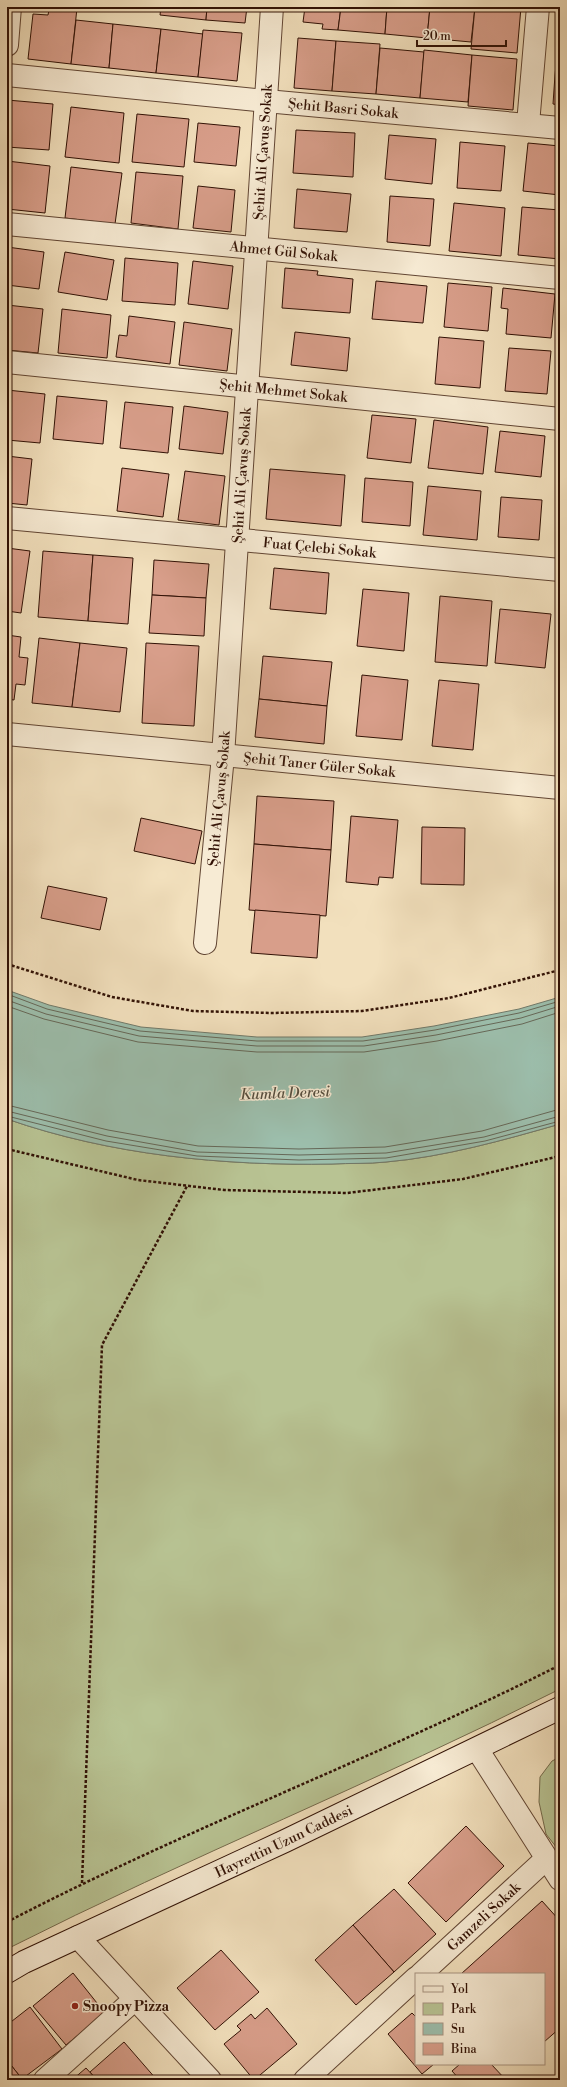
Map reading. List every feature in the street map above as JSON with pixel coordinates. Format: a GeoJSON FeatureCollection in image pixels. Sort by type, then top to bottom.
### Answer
{"type":"FeatureCollection","features":[{"type":"Feature","properties":{"kind":"street"},"geometry":{"type":"LineString","coordinates":[[7,45],[10,7]]}},
{"type":"Feature","properties":{"kind":"street","name":"Şehit Ali Çavuş Sokak"},"geometry":{"type":"LineString","coordinates":[[205,943],[223,756],[272,7]]}},
{"type":"Feature","properties":{"kind":"street"},"geometry":{"type":"LineString","coordinates":[[528,124],[538,7]]}},
{"type":"Feature","properties":{"kind":"street","name":"Şehit Basri Sokak"},"geometry":{"type":"LineString","coordinates":[[7,75],[560,128]]}},
{"type":"Feature","properties":{"kind":"street","name":"Ahmet Gül Sokak"},"geometry":{"type":"LineString","coordinates":[[7,224],[560,278]]}},
{"type":"Feature","properties":{"kind":"street","name":"Şehit Mehmet Sokak"},"geometry":{"type":"LineString","coordinates":[[7,362],[560,419]]}},
{"type":"Feature","properties":{"kind":"street","name":"Fuat Çelebi Sokak"},"geometry":{"type":"LineString","coordinates":[[7,518],[560,570]]}},
{"type":"Feature","properties":{"kind":"street","name":"Şehit Taner Güler Sokak"},"geometry":{"type":"LineString","coordinates":[[7,734],[560,788]]}},
{"type":"Feature","properties":{"kind":"street","name":"Hayrettin Uzun Caddesi"},"geometry":{"type":"LineString","coordinates":[[7,1972],[477,1749],[560,1708]]}},
{"type":"Feature","properties":{"kind":"street"},"geometry":{"type":"LineString","coordinates":[[477,1749],[546,1860],[560,1879]]}},
{"type":"Feature","properties":{"kind":"street","name":"Gamzeli Sokak"},"geometry":{"type":"LineString","coordinates":[[422,1973],[546,1860]]}},
{"type":"Feature","properties":{"kind":"street"},"geometry":{"type":"LineString","coordinates":[[78,1938],[210,2080]]}},
{"type":"Feature","properties":{"kind":"street"},"geometry":{"type":"LineString","coordinates":[[305,2080],[415,1979]]}},
{"type":"Feature","properties":{"kind":"street"},"geometry":{"type":"LineString","coordinates":[[45,2080],[135,1999]]}},
{"type":"Feature","properties":{"kind":"path"},"geometry":{"type":"LineString","coordinates":[[7,964],[112,997],[193,1011],[273,1014],[362,1011],[449,998],[560,970]]}},
{"type":"Feature","properties":{"kind":"path"},"geometry":{"type":"LineString","coordinates":[[7,1149],[138,1180],[224,1190],[348,1193],[463,1179],[560,1156]]}},
{"type":"Feature","properties":{"kind":"path"},"geometry":{"type":"LineString","coordinates":[[82,1883],[102,1345],[187,1186]]}},
{"type":"Feature","properties":{"kind":"path"},"geometry":{"type":"LineString","coordinates":[[7,1922],[82,1883],[477,1706],[560,1665]]}},
{"type":"Feature","properties":{"kind":"green space"},"geometry":{"type":"Polygon","coordinates":[[[7,1119],[86,1142],[126,1150],[208,1160],[291,1164],[372,1163],[408,1160],[474,1147],[560,1124],[560,1689],[422,1756],[145,1882],[7,1949],[7,1119]]]}},
{"type":"Feature","properties":{"kind":"green space"},"geometry":{"type":"Polygon","coordinates":[[[560,1757],[560,1852],[546,1834],[539,1802],[540,1777],[552,1761],[560,1757]]]}},
{"type":"Feature","properties":{"kind":"water","name":"Kumla Deresi"},"geometry":{"type":"Polygon","coordinates":[[[7,990],[49,1005],[141,1027],[257,1037],[362,1037],[434,1026],[519,1009],[560,997],[560,1124],[496,1142],[452,1152],[408,1160],[372,1163],[291,1164],[208,1160],[126,1150],[86,1142],[7,1119],[7,990]]]}},
{"type":"Feature","properties":{"kind":"building"},"geometry":{"type":"Polygon","coordinates":[[[55,7],[77,8],[71,64],[28,59],[33,14],[48,15],[49,10],[55,11],[55,7]]]}},
{"type":"Feature","properties":{"kind":"building"},"geometry":{"type":"Polygon","coordinates":[[[161,7],[207,7],[206,20],[160,15],[161,7]]]}},
{"type":"Feature","properties":{"kind":"building"},"geometry":{"type":"Polygon","coordinates":[[[207,7],[247,7],[245,23],[206,20],[207,7]]]}},
{"type":"Feature","properties":{"kind":"building"},"geometry":{"type":"Polygon","coordinates":[[[305,7],[341,7],[338,30],[322,29],[323,24],[303,22],[305,7]]]}},
{"type":"Feature","properties":{"kind":"building"},"geometry":{"type":"Polygon","coordinates":[[[341,7],[387,7],[385,34],[338,30],[341,7]]]}},
{"type":"Feature","properties":{"kind":"building"},"geometry":{"type":"Polygon","coordinates":[[[387,7],[430,7],[427,38],[385,34],[387,7]]]}},
{"type":"Feature","properties":{"kind":"building"},"geometry":{"type":"Polygon","coordinates":[[[430,7],[475,7],[471,42],[427,38],[430,7]]]}},
{"type":"Feature","properties":{"kind":"building"},"geometry":{"type":"Polygon","coordinates":[[[475,7],[521,7],[517,53],[471,49],[475,7]]]}},
{"type":"Feature","properties":{"kind":"building"},"geometry":{"type":"Polygon","coordinates":[[[76,20],[113,24],[109,68],[71,64],[76,20]]]}},
{"type":"Feature","properties":{"kind":"building"},"geometry":{"type":"Polygon","coordinates":[[[113,24],[161,29],[156,73],[109,68],[113,24]]]}},
{"type":"Feature","properties":{"kind":"building"},"geometry":{"type":"Polygon","coordinates":[[[560,27],[560,76],[555,75],[560,27]]]}},
{"type":"Feature","properties":{"kind":"building"},"geometry":{"type":"Polygon","coordinates":[[[161,29],[203,34],[198,77],[156,73],[161,29]]]}},
{"type":"Feature","properties":{"kind":"building"},"geometry":{"type":"Polygon","coordinates":[[[203,30],[242,33],[237,81],[198,77],[203,30]]]}},
{"type":"Feature","properties":{"kind":"building"},"geometry":{"type":"Polygon","coordinates":[[[298,38],[336,41],[332,91],[294,88],[298,38]]]}},
{"type":"Feature","properties":{"kind":"building"},"geometry":{"type":"Polygon","coordinates":[[[336,41],[380,44],[376,94],[332,91],[336,41]]]}},
{"type":"Feature","properties":{"kind":"building"},"geometry":{"type":"Polygon","coordinates":[[[380,48],[424,52],[420,98],[376,94],[380,48]]]}},
{"type":"Feature","properties":{"kind":"building"},"geometry":{"type":"Polygon","coordinates":[[[424,50],[472,55],[468,102],[420,98],[424,50]]]}},
{"type":"Feature","properties":{"kind":"building"},"geometry":{"type":"Polygon","coordinates":[[[472,55],[517,59],[513,110],[468,106],[472,55]]]}},
{"type":"Feature","properties":{"kind":"building"},"geometry":{"type":"Polygon","coordinates":[[[555,75],[560,76],[560,105],[553,104],[555,75]]]}},
{"type":"Feature","properties":{"kind":"building"},"geometry":{"type":"Polygon","coordinates":[[[7,100],[53,104],[49,150],[7,147],[7,100]]]}},
{"type":"Feature","properties":{"kind":"building"},"geometry":{"type":"Polygon","coordinates":[[[71,107],[124,113],[119,163],[65,157],[71,107]]]}},
{"type":"Feature","properties":{"kind":"building"},"geometry":{"type":"Polygon","coordinates":[[[137,114],[189,119],[184,167],[132,162],[137,114]]]}},
{"type":"Feature","properties":{"kind":"building"},"geometry":{"type":"Polygon","coordinates":[[[198,123],[240,127],[236,166],[194,162],[198,123]]]}},
{"type":"Feature","properties":{"kind":"building"},"geometry":{"type":"Polygon","coordinates":[[[296,130],[355,133],[353,177],[293,173],[296,130]]]}},
{"type":"Feature","properties":{"kind":"building"},"geometry":{"type":"Polygon","coordinates":[[[389,135],[436,139],[432,184],[385,179],[389,135]]]}},
{"type":"Feature","properties":{"kind":"building"},"geometry":{"type":"Polygon","coordinates":[[[460,142],[505,146],[501,191],[457,188],[460,142]]]}},
{"type":"Feature","properties":{"kind":"building"},"geometry":{"type":"Polygon","coordinates":[[[528,143],[560,146],[560,195],[523,191],[528,143]]]}},
{"type":"Feature","properties":{"kind":"building"},"geometry":{"type":"Polygon","coordinates":[[[7,161],[50,166],[45,213],[7,209],[7,161]]]}},
{"type":"Feature","properties":{"kind":"building"},"geometry":{"type":"Polygon","coordinates":[[[71,167],[122,173],[115,224],[65,218],[71,167]]]}},
{"type":"Feature","properties":{"kind":"building"},"geometry":{"type":"Polygon","coordinates":[[[136,172],[183,176],[178,229],[131,223],[136,172]]]}},
{"type":"Feature","properties":{"kind":"building"},"geometry":{"type":"Polygon","coordinates":[[[198,186],[235,190],[231,232],[193,228],[198,186]]]}},
{"type":"Feature","properties":{"kind":"building"},"geometry":{"type":"Polygon","coordinates":[[[297,189],[351,194],[347,232],[294,228],[297,189]]]}},
{"type":"Feature","properties":{"kind":"building"},"geometry":{"type":"Polygon","coordinates":[[[390,196],[434,199],[430,246],[387,242],[390,196]]]}},
{"type":"Feature","properties":{"kind":"building"},"geometry":{"type":"Polygon","coordinates":[[[454,203],[505,208],[501,256],[449,251],[454,203]]]}},
{"type":"Feature","properties":{"kind":"building"},"geometry":{"type":"Polygon","coordinates":[[[522,207],[560,210],[560,259],[518,255],[522,207]]]}},
{"type":"Feature","properties":{"kind":"building"},"geometry":{"type":"Polygon","coordinates":[[[7,247],[44,252],[39,289],[7,285],[7,247]]]}},
{"type":"Feature","properties":{"kind":"building"},"geometry":{"type":"Polygon","coordinates":[[[65,252],[114,260],[107,300],[58,292],[65,252]]]}},
{"type":"Feature","properties":{"kind":"building"},"geometry":{"type":"Polygon","coordinates":[[[125,258],[178,263],[175,305],[122,301],[125,258]]]}},
{"type":"Feature","properties":{"kind":"building"},"geometry":{"type":"Polygon","coordinates":[[[193,261],[233,266],[228,309],[188,304],[193,261]]]}},
{"type":"Feature","properties":{"kind":"building"},"geometry":{"type":"Polygon","coordinates":[[[285,268],[318,271],[317,275],[353,279],[350,313],[282,308],[285,268]]]}},
{"type":"Feature","properties":{"kind":"building"},"geometry":{"type":"Polygon","coordinates":[[[376,281],[427,286],[423,323],[372,319],[376,281]]]}},
{"type":"Feature","properties":{"kind":"building"},"geometry":{"type":"Polygon","coordinates":[[[448,283],[492,287],[488,331],[444,327],[448,283]]]}},
{"type":"Feature","properties":{"kind":"building"},"geometry":{"type":"Polygon","coordinates":[[[503,288],[555,294],[551,338],[506,334],[508,309],[501,308],[503,288]]]}},
{"type":"Feature","properties":{"kind":"building"},"geometry":{"type":"Polygon","coordinates":[[[7,305],[43,309],[38,353],[7,350],[7,305]]]}},
{"type":"Feature","properties":{"kind":"building"},"geometry":{"type":"Polygon","coordinates":[[[62,309],[111,315],[107,358],[58,353],[62,309]]]}},
{"type":"Feature","properties":{"kind":"building"},"geometry":{"type":"Polygon","coordinates":[[[129,316],[175,322],[170,364],[116,357],[119,335],[127,336],[129,316]]]}},
{"type":"Feature","properties":{"kind":"building"},"geometry":{"type":"Polygon","coordinates":[[[184,322],[232,329],[227,371],[179,365],[184,322]]]}},
{"type":"Feature","properties":{"kind":"building"},"geometry":{"type":"Polygon","coordinates":[[[295,332],[350,338],[347,371],[291,365],[295,332]]]}},
{"type":"Feature","properties":{"kind":"building"},"geometry":{"type":"Polygon","coordinates":[[[439,337],[484,341],[480,388],[435,384],[439,337]]]}},
{"type":"Feature","properties":{"kind":"building"},"geometry":{"type":"Polygon","coordinates":[[[509,348],[551,351],[547,394],[505,391],[509,348]]]}},
{"type":"Feature","properties":{"kind":"building"},"geometry":{"type":"Polygon","coordinates":[[[7,390],[45,394],[40,443],[7,440],[7,390]]]}},
{"type":"Feature","properties":{"kind":"building"},"geometry":{"type":"Polygon","coordinates":[[[57,396],[107,401],[103,444],[53,439],[57,396]]]}},
{"type":"Feature","properties":{"kind":"building"},"geometry":{"type":"Polygon","coordinates":[[[125,402],[173,407],[168,453],[120,448],[125,402]]]}},
{"type":"Feature","properties":{"kind":"building"},"geometry":{"type":"Polygon","coordinates":[[[184,406],[228,412],[223,454],[179,449],[184,406]]]}},
{"type":"Feature","properties":{"kind":"building"},"geometry":{"type":"Polygon","coordinates":[[[372,415],[416,419],[411,463],[367,458],[372,415]]]}},
{"type":"Feature","properties":{"kind":"building"},"geometry":{"type":"Polygon","coordinates":[[[434,420],[488,427],[483,474],[428,468],[434,420]]]}},
{"type":"Feature","properties":{"kind":"building"},"geometry":{"type":"Polygon","coordinates":[[[500,431],[545,436],[541,477],[495,472],[500,431]]]}},
{"type":"Feature","properties":{"kind":"building"},"geometry":{"type":"Polygon","coordinates":[[[7,456],[32,459],[27,505],[7,503],[7,456]]]}},
{"type":"Feature","properties":{"kind":"building"},"geometry":{"type":"Polygon","coordinates":[[[122,468],[169,474],[163,517],[117,511],[122,468]]]}},
{"type":"Feature","properties":{"kind":"building"},"geometry":{"type":"Polygon","coordinates":[[[270,469],[345,475],[341,526],[266,519],[270,469]]]}},
{"type":"Feature","properties":{"kind":"building"},"geometry":{"type":"Polygon","coordinates":[[[185,471],[225,476],[219,525],[178,520],[185,471]]]}},
{"type":"Feature","properties":{"kind":"building"},"geometry":{"type":"Polygon","coordinates":[[[365,478],[413,482],[410,526],[362,522],[365,478]]]}},
{"type":"Feature","properties":{"kind":"building"},"geometry":{"type":"Polygon","coordinates":[[[428,486],[481,491],[477,540],[423,535],[428,486]]]}},
{"type":"Feature","properties":{"kind":"building"},"geometry":{"type":"Polygon","coordinates":[[[501,497],[542,500],[539,540],[498,537],[501,497]]]}},
{"type":"Feature","properties":{"kind":"building"},"geometry":{"type":"Polygon","coordinates":[[[7,548],[30,551],[21,613],[7,611],[7,548]]]}},
{"type":"Feature","properties":{"kind":"building"},"geometry":{"type":"Polygon","coordinates":[[[43,551],[93,555],[88,621],[38,617],[43,551]]]}},
{"type":"Feature","properties":{"kind":"building"},"geometry":{"type":"Polygon","coordinates":[[[93,555],[133,558],[128,624],[88,621],[93,555]]]}},
{"type":"Feature","properties":{"kind":"building"},"geometry":{"type":"Polygon","coordinates":[[[154,560],[209,564],[206,598],[152,595],[154,560]]]}},
{"type":"Feature","properties":{"kind":"building"},"geometry":{"type":"Polygon","coordinates":[[[274,568],[329,573],[326,614],[270,609],[274,568]]]}},
{"type":"Feature","properties":{"kind":"building"},"geometry":{"type":"Polygon","coordinates":[[[363,589],[409,593],[404,651],[357,646],[363,589]]]}},
{"type":"Feature","properties":{"kind":"building"},"geometry":{"type":"Polygon","coordinates":[[[152,595],[206,598],[204,636],[149,633],[152,595]]]}},
{"type":"Feature","properties":{"kind":"building"},"geometry":{"type":"Polygon","coordinates":[[[440,596],[492,601],[487,666],[435,662],[440,596]]]}},
{"type":"Feature","properties":{"kind":"building"},"geometry":{"type":"Polygon","coordinates":[[[500,609],[551,614],[545,668],[495,663],[500,609]]]}},
{"type":"Feature","properties":{"kind":"building"},"geometry":{"type":"Polygon","coordinates":[[[7,635],[21,637],[19,657],[28,658],[25,685],[16,684],[14,700],[7,699],[7,635]]]}},
{"type":"Feature","properties":{"kind":"building"},"geometry":{"type":"Polygon","coordinates":[[[39,638],[80,643],[72,707],[32,703],[39,638]]]}},
{"type":"Feature","properties":{"kind":"building"},"geometry":{"type":"Polygon","coordinates":[[[80,643],[127,648],[120,712],[72,707],[80,643]]]}},
{"type":"Feature","properties":{"kind":"building"},"geometry":{"type":"Polygon","coordinates":[[[146,643],[199,646],[194,726],[142,723],[146,643]]]}},
{"type":"Feature","properties":{"kind":"building"},"geometry":{"type":"Polygon","coordinates":[[[263,656],[332,662],[327,706],[259,699],[263,656]]]}},
{"type":"Feature","properties":{"kind":"building"},"geometry":{"type":"Polygon","coordinates":[[[362,675],[408,680],[402,740],[356,736],[362,675]]]}},
{"type":"Feature","properties":{"kind":"building"},"geometry":{"type":"Polygon","coordinates":[[[439,680],[479,684],[473,750],[432,746],[439,680]]]}},
{"type":"Feature","properties":{"kind":"building"},"geometry":{"type":"Polygon","coordinates":[[[259,699],[327,706],[324,744],[255,737],[259,699]]]}},
{"type":"Feature","properties":{"kind":"building"},"geometry":{"type":"Polygon","coordinates":[[[257,796],[334,801],[331,850],[254,844],[257,796]]]}},
{"type":"Feature","properties":{"kind":"building"},"geometry":{"type":"Polygon","coordinates":[[[351,816],[398,820],[393,878],[379,877],[378,885],[346,882],[351,816]]]}},
{"type":"Feature","properties":{"kind":"building"},"geometry":{"type":"Polygon","coordinates":[[[141,818],[202,831],[195,864],[134,851],[141,818]]]}},
{"type":"Feature","properties":{"kind":"building"},"geometry":{"type":"Polygon","coordinates":[[[422,827],[465,828],[464,885],[421,884],[422,827]]]}},
{"type":"Feature","properties":{"kind":"building"},"geometry":{"type":"Polygon","coordinates":[[[254,844],[331,850],[326,916],[249,910],[254,844]]]}},
{"type":"Feature","properties":{"kind":"building"},"geometry":{"type":"Polygon","coordinates":[[[48,886],[107,898],[100,930],[41,918],[48,886]]]}},
{"type":"Feature","properties":{"kind":"building"},"geometry":{"type":"Polygon","coordinates":[[[255,910],[320,915],[317,958],[251,953],[255,910]]]}},
{"type":"Feature","properties":{"kind":"building"},"geometry":{"type":"Polygon","coordinates":[[[466,1826],[504,1866],[446,1922],[408,1883],[466,1826]]]}},
{"type":"Feature","properties":{"kind":"building"},"geometry":{"type":"Polygon","coordinates":[[[394,1889],[436,1934],[394,1972],[353,1925],[394,1889]]]}},
{"type":"Feature","properties":{"kind":"building"},"geometry":{"type":"Polygon","coordinates":[[[542,1901],[560,1921],[560,2028],[545,2041],[545,1973],[462,1973],[542,1901]]]}},
{"type":"Feature","properties":{"kind":"building"},"geometry":{"type":"Polygon","coordinates":[[[353,1925],[394,1972],[356,2005],[315,1960],[353,1925]]]}},
{"type":"Feature","properties":{"kind":"building"},"geometry":{"type":"Polygon","coordinates":[[[221,1950],[259,1992],[215,2030],[177,1988],[221,1950]]]}},
{"type":"Feature","properties":{"kind":"building"},"geometry":{"type":"Polygon","coordinates":[[[73,1973],[105,2013],[66,2045],[33,2006],[73,1973]]]}},
{"type":"Feature","properties":{"kind":"building"},"geometry":{"type":"Polygon","coordinates":[[[30,2007],[62,2049],[22,2079],[7,2060],[7,2025],[30,2007]]]}},
{"type":"Feature","properties":{"kind":"building"},"geometry":{"type":"Polygon","coordinates":[[[267,2008],[297,2044],[254,2080],[224,2044],[241,2030],[237,2026],[251,2014],[255,2019],[267,2008]]]}},
{"type":"Feature","properties":{"kind":"building"},"geometry":{"type":"Polygon","coordinates":[[[412,2013],[415,2016],[415,2065],[433,2065],[422,2074],[388,2034],[412,2013]]]}},
{"type":"Feature","properties":{"kind":"building"},"geometry":{"type":"Polygon","coordinates":[[[124,2042],[157,2080],[97,2080],[90,2072],[124,2042]]]}},
{"type":"Feature","properties":{"kind":"building"},"geometry":{"type":"Polygon","coordinates":[[[7,2060],[22,2079],[21,2080],[7,2080],[7,2060]]]}},
{"type":"Feature","properties":{"kind":"building"},"geometry":{"type":"Polygon","coordinates":[[[459,2065],[492,2065],[506,2080],[460,2080],[452,2071],[459,2065]]]}},
{"type":"Feature","properties":{"kind":"building"},"geometry":{"type":"Polygon","coordinates":[[[86,2068],[97,2080],[72,2080],[86,2068]]]}},
{"type":"Feature","properties":{"kind":"place","name":"Snoopy Pizza"},"geometry":{"type":"Point","coordinates":[75,2006]}}]}
